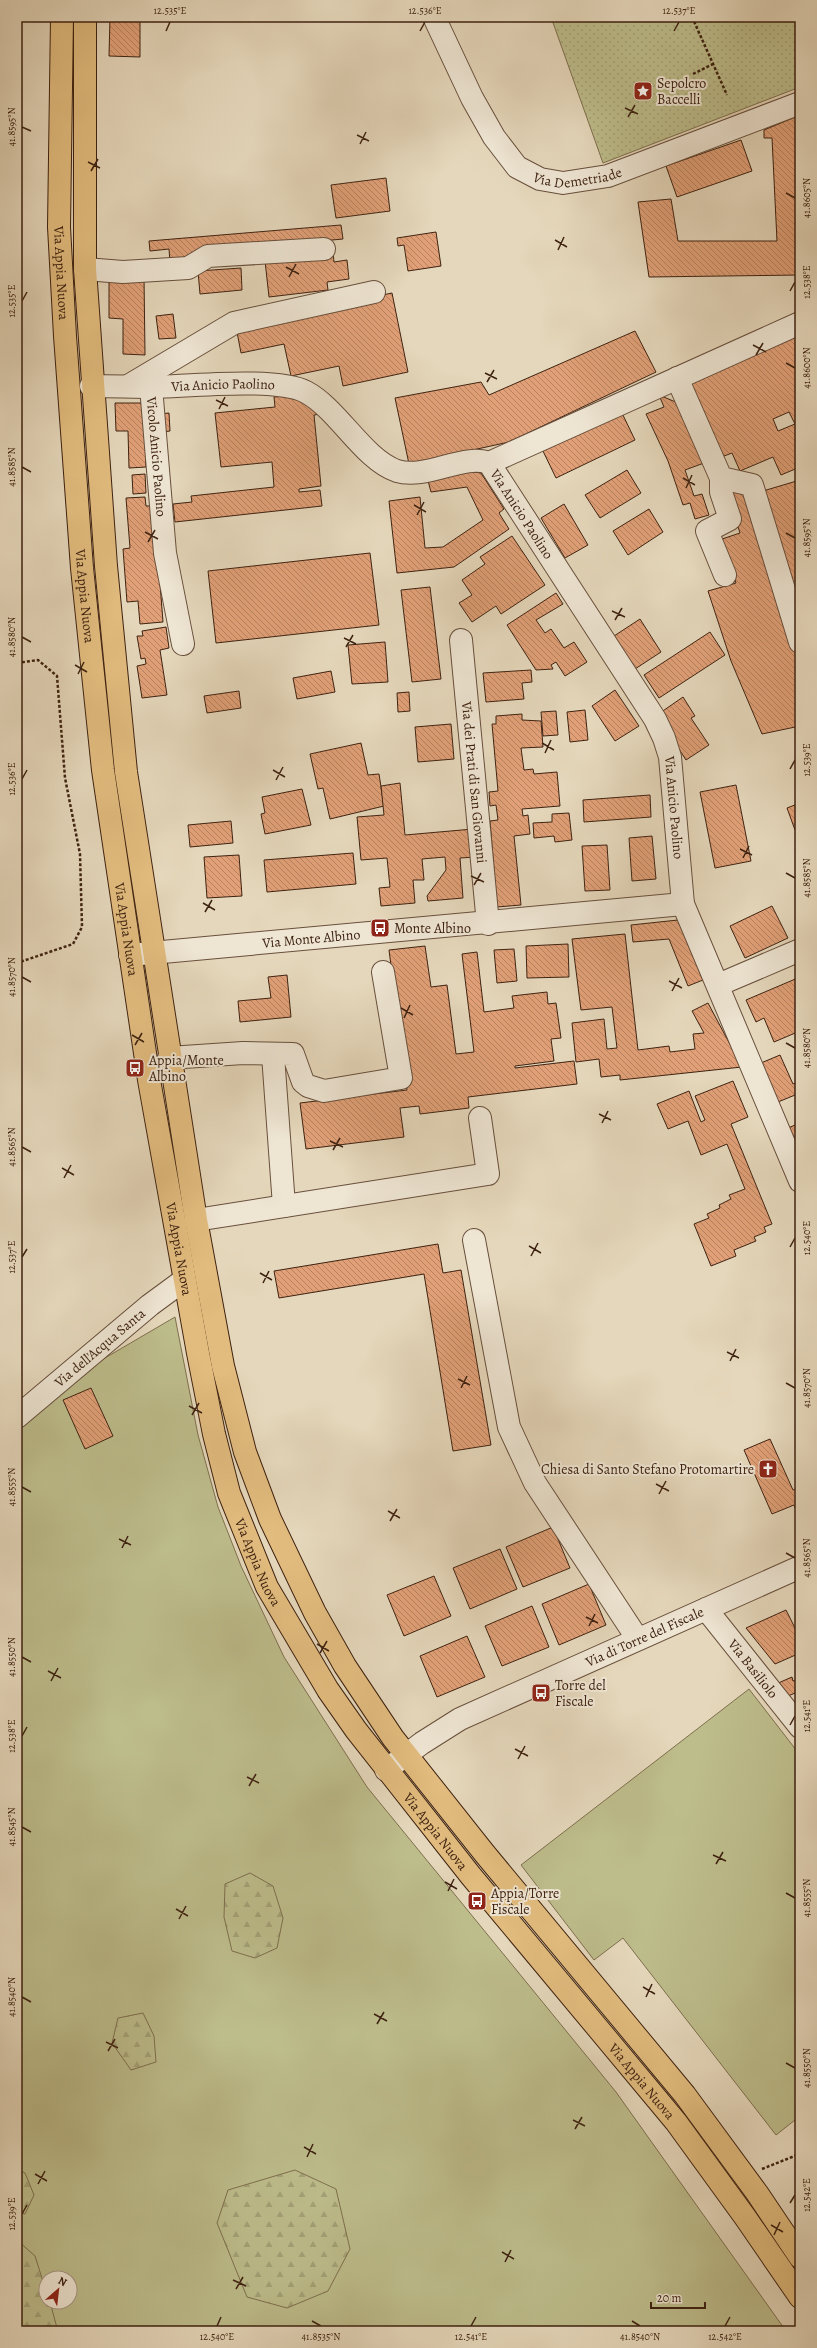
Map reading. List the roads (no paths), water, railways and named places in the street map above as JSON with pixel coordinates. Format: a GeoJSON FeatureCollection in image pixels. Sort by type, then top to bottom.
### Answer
{"type":"FeatureCollection","features":[{"type":"Feature","properties":{"kind":"main road","name":"Via Appia Nuova"},"geometry":{"type":"LineString","coordinates":[[62,17],[60,227],[65,336],[92,671],[114,850],[149,1080],[184,1280],[219,1456],[241,1527],[267,1587],[303,1649],[328,1690],[386,1770],[680,2128],[800,2297]]}},
{"type":"Feature","properties":{"kind":"main road","name":"Via Appia Nuova"},"geometry":{"type":"LineString","coordinates":[[85,17],[85,269],[91,386],[125,764],[169,1058],[196,1220],[228,1389],[245,1452],[270,1519],[314,1613],[334,1648],[406,1755],[685,2095],[752,2187],[800,2257]]}},
{"type":"Feature","properties":{"kind":"street","name":"Via Demetriade"},"geometry":{"type":"LineString","coordinates":[[434,17],[472,98],[494,137],[517,167],[540,179],[563,183],[608,176],[800,103]]}},
{"type":"Feature","properties":{"kind":"street"},"geometry":{"type":"LineString","coordinates":[[85,269],[123,272],[188,268],[208,256],[324,249]]}},
{"type":"Feature","properties":{"kind":"street"},"geometry":{"type":"LineString","coordinates":[[128,386],[234,323],[374,292]]}},
{"type":"Feature","properties":{"kind":"street","name":"Via Anicio Paolino"},"geometry":{"type":"LineString","coordinates":[[91,386],[151,387],[281,384],[306,392],[320,402],[378,459],[395,470],[412,473],[476,460],[489,463],[800,323]]}},
{"type":"Feature","properties":{"kind":"street"},"geometry":{"type":"LineString","coordinates":[[677,378],[721,478],[721,492],[730,519],[707,531],[725,575]]}},
{"type":"Feature","properties":{"kind":"street","name":"Vicolo Anicio Paolino"},"geometry":{"type":"LineString","coordinates":[[151,387],[165,553],[183,644]]}},
{"type":"Feature","properties":{"kind":"street","name":"Via Anicio Paolino"},"geometry":{"type":"LineString","coordinates":[[489,463],[569,590],[655,719],[664,738],[670,757],[684,904],[800,1181]]}},
{"type":"Feature","properties":{"kind":"street"},"geometry":{"type":"LineString","coordinates":[[721,478],[752,485],[800,642]]}},
{"type":"Feature","properties":{"kind":"street","name":"Via dei Prati di San Giovanni"},"geometry":{"type":"LineString","coordinates":[[461,640],[488,924]]}},
{"type":"Feature","properties":{"kind":"street","name":"Via Monte Albino"},"geometry":{"type":"LineString","coordinates":[[130,955],[488,924],[684,904]]}},
{"type":"Feature","properties":{"kind":"street"},"geometry":{"type":"LineString","coordinates":[[718,985],[800,950]]}},
{"type":"Feature","properties":{"kind":"street"},"geometry":{"type":"LineString","coordinates":[[169,1058],[243,1053],[273,1055],[293,1054],[303,1082],[308,1086],[324,1091],[401,1078],[383,972]]}},
{"type":"Feature","properties":{"kind":"street"},"geometry":{"type":"LineString","coordinates":[[273,1055],[284,1206]]}},
{"type":"Feature","properties":{"kind":"street"},"geometry":{"type":"LineString","coordinates":[[196,1220],[488,1174],[480,1118]]}},
{"type":"Feature","properties":{"kind":"street"},"geometry":{"type":"LineString","coordinates":[[474,1240],[509,1427],[535,1483],[637,1638]]}},
{"type":"Feature","properties":{"kind":"street","name":"Via dell'Acqua Santa"},"geometry":{"type":"LineString","coordinates":[[17,1417],[144,1310],[184,1280]]}},
{"type":"Feature","properties":{"kind":"street","name":"Via di Torre del Fiscale"},"geometry":{"type":"LineString","coordinates":[[386,1770],[460,1719],[637,1638],[800,1567]]}},
{"type":"Feature","properties":{"kind":"street","name":"Via Basiliolo"},"geometry":{"type":"LineString","coordinates":[[706,1609],[800,1727]]}},
{"type":"Feature","properties":{"kind":"place","name":"Sepolcro Baccelli"},"geometry":{"type":"Point","coordinates":[643,91]}},
{"type":"Feature","properties":{"kind":"place","name":"Monte Albino"},"geometry":{"type":"Point","coordinates":[380,928]}},
{"type":"Feature","properties":{"kind":"place","name":"Appia/Monte Albino"},"geometry":{"type":"Point","coordinates":[135,1068]}},
{"type":"Feature","properties":{"kind":"place","name":"Chiesa di Santo Stefano Protomartire"},"geometry":{"type":"Point","coordinates":[768,1469]}},
{"type":"Feature","properties":{"kind":"place","name":"Torre del Fiscale"},"geometry":{"type":"Point","coordinates":[541,1693]}},
{"type":"Feature","properties":{"kind":"place","name":"Appia/Torre Fiscale"},"geometry":{"type":"Point","coordinates":[477,1901]}}]}
